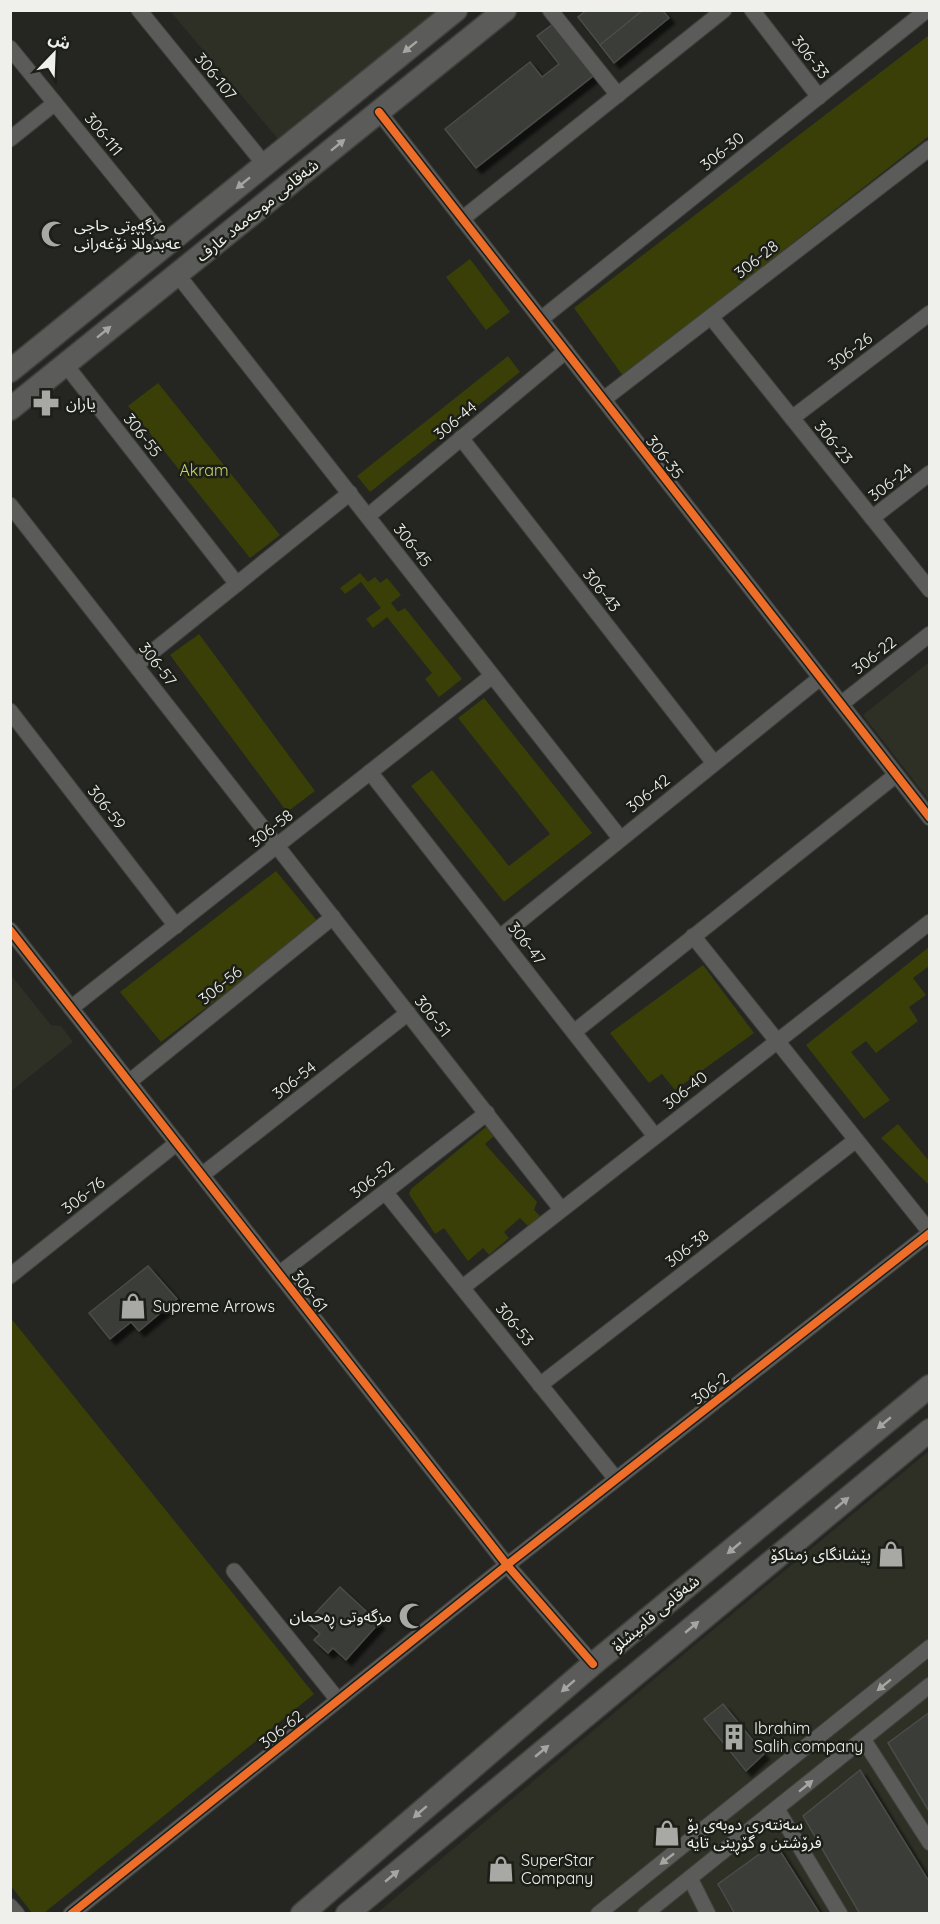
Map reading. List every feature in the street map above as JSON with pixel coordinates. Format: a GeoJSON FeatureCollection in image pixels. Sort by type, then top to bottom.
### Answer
{"type":"FeatureCollection","features":[{"type":"Feature","properties":{"kind":"street","name":"306-107"},"geometry":{"type":"LineString","coordinates":[[140,10],[265,165]]}},
{"type":"Feature","properties":{"kind":"street","name":"شەقامی موحەمەد عارف"},"geometry":{"type":"LineString","coordinates":[[10,371],[456,10]]}},
{"type":"Feature","properties":{"kind":"street","name":"شەقامی موحەمەد عارف"},"geometry":{"type":"LineString","coordinates":[[10,410],[505,10]]}},
{"type":"Feature","properties":{"kind":"street"},"geometry":{"type":"LineString","coordinates":[[550,10],[618,95]]}},
{"type":"Feature","properties":{"kind":"street"},"geometry":{"type":"LineString","coordinates":[[462,219],[724,10]]}},
{"type":"Feature","properties":{"kind":"street","name":"306-33"},"geometry":{"type":"LineString","coordinates":[[752,10],[819,97]]}},
{"type":"Feature","properties":{"kind":"street","name":"306-30"},"geometry":{"type":"LineString","coordinates":[[541,319],[819,97],[916,14]]}},
{"type":"Feature","properties":{"kind":"street","name":"306-111"},"geometry":{"type":"LineString","coordinates":[[10,48],[169,243]]}},
{"type":"Feature","properties":{"kind":"street"},"geometry":{"type":"LineString","coordinates":[[10,139],[55,103]]}},
{"type":"Feature","properties":{"kind":"street","name":"306-35"},"geometry":{"type":"LineString","coordinates":[[379,112],[930,818]]}},
{"type":"Feature","properties":{"kind":"street","name":"306-28"},"geometry":{"type":"LineString","coordinates":[[604,399],[930,148]]}},
{"type":"Feature","properties":{"kind":"street","name":"306-45"},"geometry":{"type":"LineString","coordinates":[[177,274],[620,838]]}},
{"type":"Feature","properties":{"kind":"street","name":"306-26"},"geometry":{"type":"LineString","coordinates":[[792,417],[930,313]]}},
{"type":"Feature","properties":{"kind":"street","name":"306-23"},"geometry":{"type":"LineString","coordinates":[[711,317],[930,590]]}},
{"type":"Feature","properties":{"kind":"street"},"geometry":{"type":"LineString","coordinates":[[60,332],[71,359]]}},
{"type":"Feature","properties":{"kind":"street","name":"306-44"},"geometry":{"type":"LineString","coordinates":[[368,516],[566,351]]}},
{"type":"Feature","properties":{"kind":"street","name":"306-55"},"geometry":{"type":"LineString","coordinates":[[71,359],[237,584]]}},
{"type":"Feature","properties":{"kind":"street","name":"306-43"},"geometry":{"type":"LineString","coordinates":[[461,438],[714,764]]}},
{"type":"Feature","properties":{"kind":"street","name":"306-24"},"geometry":{"type":"LineString","coordinates":[[872,518],[930,473]]}},
{"type":"Feature","properties":{"kind":"street"},"geometry":{"type":"LineString","coordinates":[[136,665],[350,493]]}},
{"type":"Feature","properties":{"kind":"street","name":"306-57"},"geometry":{"type":"LineString","coordinates":[[10,505],[277,846]]}},
{"type":"Feature","properties":{"kind":"street","name":"306-22"},"geometry":{"type":"LineString","coordinates":[[841,704],[930,634]]}},
{"type":"Feature","properties":{"kind":"street","name":"306-58"},"geometry":{"type":"LineString","coordinates":[[71,1008],[492,676]]}},
{"type":"Feature","properties":{"kind":"street","name":"306-42"},"geometry":{"type":"LineString","coordinates":[[500,937],[820,678]]}},
{"type":"Feature","properties":{"kind":"street","name":"306-59"},"geometry":{"type":"LineString","coordinates":[[10,711],[176,926]]}},
{"type":"Feature","properties":{"kind":"street","name":"306-47"},"geometry":{"type":"LineString","coordinates":[[370,772],[656,1136]]}},
{"type":"Feature","properties":{"kind":"street"},"geometry":{"type":"LineString","coordinates":[[574,1032],[896,775]]}},
{"type":"Feature","properties":{"kind":"street","name":"306-51"},"geometry":{"type":"LineString","coordinates":[[277,846],[561,1209]]}},
{"type":"Feature","properties":{"kind":"street","name":"306-56"},"geometry":{"type":"LineString","coordinates":[[129,1082],[333,917]]}},
{"type":"Feature","properties":{"kind":"street","name":"306-40"},"geometry":{"type":"LineString","coordinates":[[463,1287],[930,922]]}},
{"type":"Feature","properties":{"kind":"street","name":"306-61"},"geometry":{"type":"LineString","coordinates":[[10,930],[507,1565],[593,1664]]}},
{"type":"Feature","properties":{"kind":"street"},"geometry":{"type":"LineString","coordinates":[[693,936],[930,1232]]}},
{"type":"Feature","properties":{"kind":"street","name":"306-54"},"geometry":{"type":"LineString","coordinates":[[202,1175],[408,1013]]}},
{"type":"Feature","properties":{"kind":"street","name":"306-52"},"geometry":{"type":"LineString","coordinates":[[279,1274],[486,1113]]}},
{"type":"Feature","properties":{"kind":"street","name":"306-38"},"geometry":{"type":"LineString","coordinates":[[540,1385],[856,1140]]}},
{"type":"Feature","properties":{"kind":"street","name":"306-76"},"geometry":{"type":"LineString","coordinates":[[10,1276],[177,1143]]}},
{"type":"Feature","properties":{"kind":"street","name":"306-53"},"geometry":{"type":"LineString","coordinates":[[385,1192],[616,1479]]}},
{"type":"Feature","properties":{"kind":"street","name":"306-2"},"geometry":{"type":"LineString","coordinates":[[507,1565],[930,1232]]}},
{"type":"Feature","properties":{"kind":"street","name":"شەقامی قامیشلۆ"},"geometry":{"type":"LineString","coordinates":[[302,1914],[593,1664],[930,1386]]}},
{"type":"Feature","properties":{"kind":"street","name":"شەقامی قامیشلۆ"},"geometry":{"type":"LineString","coordinates":[[347,1914],[930,1430]]}},
{"type":"Feature","properties":{"kind":"street","name":"306-62"},"geometry":{"type":"LineString","coordinates":[[71,1914],[507,1565]]}},
{"type":"Feature","properties":{"kind":"street"},"geometry":{"type":"LineString","coordinates":[[234,1571],[338,1700]]}},
{"type":"Feature","properties":{"kind":"street"},"geometry":{"type":"LineString","coordinates":[[598,1914],[930,1647]]}},
{"type":"Feature","properties":{"kind":"street"},"geometry":{"type":"LineString","coordinates":[[645,1914],[930,1685]]}},
{"type":"Feature","properties":{"kind":"street"},"geometry":{"type":"LineString","coordinates":[[863,1739],[930,1842]]}},
{"type":"Feature","properties":{"kind":"street"},"geometry":{"type":"LineString","coordinates":[[777,1809],[840,1914]]}},
{"type":"Feature","properties":{"kind":"street"},"geometry":{"type":"LineString","coordinates":[[690,1878],[708,1914]]}},
{"type":"Feature","properties":{"kind":"street"},"geometry":{"type":"LineString","coordinates":[[10,1906],[16,1914]]}},
{"type":"Feature","properties":{"kind":"shaded area"},"geometry":{"type":"Polygon","coordinates":[[[170,11],[439,11],[279,140],[170,11]]]}},
{"type":"Feature","properties":{"kind":"shaded area"},"geometry":{"type":"Polygon","coordinates":[[[929,662],[929,800],[863,715],[929,662]]]}},
{"type":"Feature","properties":{"kind":"shaded area"},"geometry":{"type":"Polygon","coordinates":[[[10,974],[51,1025],[61,1026],[73,1042],[11,1091],[10,974]]]}},
{"type":"Feature","properties":{"kind":"shaded area"},"geometry":{"type":"Polygon","coordinates":[[[929,1451],[929,1913],[376,1914],[678,1659],[929,1451]]]}},
{"type":"Feature","properties":{"kind":"green space"},"geometry":{"type":"Polygon","coordinates":[[[929,35],[929,136],[623,376],[574,308],[929,35]]]}},
{"type":"Feature","properties":{"kind":"green space"},"geometry":{"type":"Polygon","coordinates":[[[470,259],[510,312],[486,330],[446,277],[470,259]]]}},
{"type":"Feature","properties":{"kind":"green space"},"geometry":{"type":"Polygon","coordinates":[[[508,356],[520,372],[370,492],[357,476],[508,356]]]}},
{"type":"Feature","properties":{"kind":"green space","name":"Akram"},"geometry":{"type":"Polygon","coordinates":[[[158,383],[280,535],[250,558],[128,406],[158,383]]]}},
{"type":"Feature","properties":{"kind":"green space"},"geometry":{"type":"Polygon","coordinates":[[[360,573],[368,582],[375,577],[380,583],[387,578],[401,595],[391,603],[398,612],[405,608],[462,679],[439,697],[425,679],[432,673],[387,617],[373,628],[366,619],[381,608],[361,582],[345,594],[340,588],[360,573]]]}},
{"type":"Feature","properties":{"kind":"green space"},"geometry":{"type":"Polygon","coordinates":[[[199,634],[315,791],[287,812],[170,655],[199,634]]]}},
{"type":"Feature","properties":{"kind":"green space"},"geometry":{"type":"Polygon","coordinates":[[[484,698],[592,833],[504,902],[411,786],[432,770],[509,866],[550,834],[458,718],[484,698]]]}},
{"type":"Feature","properties":{"kind":"green space"},"geometry":{"type":"Polygon","coordinates":[[[276,871],[318,922],[161,1042],[120,992],[276,871]]]}},
{"type":"Feature","properties":{"kind":"green space"},"geometry":{"type":"Polygon","coordinates":[[[929,947],[929,966],[913,978],[926,995],[909,1007],[918,1021],[876,1053],[866,1041],[851,1052],[890,1100],[864,1119],[806,1045],[929,947]]]}},
{"type":"Feature","properties":{"kind":"green space"},"geometry":{"type":"Polygon","coordinates":[[[703,965],[754,1033],[675,1090],[662,1074],[649,1083],[610,1033],[703,965]]]}},
{"type":"Feature","properties":{"kind":"green space"},"geometry":{"type":"Polygon","coordinates":[[[898,1124],[929,1161],[928,1184],[881,1138],[898,1124]]]}},
{"type":"Feature","properties":{"kind":"green space"},"geometry":{"type":"Polygon","coordinates":[[[486,1127],[494,1136],[485,1144],[537,1202],[534,1210],[542,1218],[529,1227],[520,1218],[504,1232],[509,1238],[489,1255],[483,1248],[468,1261],[444,1228],[435,1234],[409,1194],[411,1189],[486,1127]]]}},
{"type":"Feature","properties":{"kind":"green space"},"geometry":{"type":"Polygon","coordinates":[[[10,1317],[314,1694],[44,1913],[32,1913],[11,1886],[10,1317]]]}},
{"type":"Feature","properties":{"kind":"building"},"geometry":{"type":"Polygon","coordinates":[[[587,10],[643,10],[600,45],[578,17],[587,10]]]}},
{"type":"Feature","properties":{"kind":"building"},"geometry":{"type":"Polygon","coordinates":[[[643,10],[662,10],[669,18],[614,63],[600,45],[643,10]]]}},
{"type":"Feature","properties":{"kind":"building"},"geometry":{"type":"Polygon","coordinates":[[[553,24],[593,76],[476,168],[445,129],[530,62],[542,77],[559,64],[537,36],[553,24]]]}},
{"type":"Feature","properties":{"kind":"building","name":"Supreme Arrows"},"geometry":{"type":"Polygon","coordinates":[[[148,1266],[177,1299],[139,1331],[131,1322],[110,1339],[89,1313],[148,1266]]]}},
{"type":"Feature","properties":{"kind":"building"},"geometry":{"type":"Polygon","coordinates":[[[340,1587],[379,1623],[346,1660],[333,1648],[328,1653],[314,1640],[320,1634],[307,1622],[340,1587]]]}},
{"type":"Feature","properties":{"kind":"building","name":"Ibrahim Salih company"},"geometry":{"type":"Polygon","coordinates":[[[723,1704],[764,1754],[746,1771],[704,1719],[723,1704]]]}},
{"type":"Feature","properties":{"kind":"building"},"geometry":{"type":"Polygon","coordinates":[[[930,1712],[930,1813],[888,1743],[930,1712]]]}},
{"type":"Feature","properties":{"kind":"building"},"geometry":{"type":"Polygon","coordinates":[[[860,1770],[930,1883],[930,1914],[860,1914],[803,1816],[860,1770]]]}},
{"type":"Feature","properties":{"kind":"building"},"geometry":{"type":"Polygon","coordinates":[[[775,1843],[820,1914],[735,1914],[718,1884],[775,1843]]]}},
{"type":"Feature","properties":{"kind":"cycle path"},"geometry":{"type":"LineString","coordinates":[[379,112],[930,818]]}},
{"type":"Feature","properties":{"kind":"cycle path"},"geometry":{"type":"LineString","coordinates":[[10,930],[507,1565],[593,1664]]}},
{"type":"Feature","properties":{"kind":"cycle path"},"geometry":{"type":"LineString","coordinates":[[71,1914],[507,1565],[930,1233]]}},
{"type":"Feature","properties":{"kind":"place","name":"مزگەوتی حاجی عەبدوڵڵا نۆغەرانی"},"geometry":{"type":"Point","coordinates":[54,234]}},
{"type":"Feature","properties":{"kind":"place","name":"یاران"},"geometry":{"type":"Point","coordinates":[46,403]}},
{"type":"Feature","properties":{"kind":"place","name":"Supreme Arrows"},"geometry":{"type":"Point","coordinates":[133,1306]}},
{"type":"Feature","properties":{"kind":"place","name":"پێشانگای زمناكۆ"},"geometry":{"type":"Point","coordinates":[891,1554]}},
{"type":"Feature","properties":{"kind":"place","name":"مزگەوتی ڕەحمان"},"geometry":{"type":"Point","coordinates":[412,1616]}},
{"type":"Feature","properties":{"kind":"place","name":"Ibrahim Salih company"},"geometry":{"type":"Point","coordinates":[734,1737]}},
{"type":"Feature","properties":{"kind":"place","name":"سەنتەری دوبەی بۆ فرۆشتن و گۆڕینی تایە"},"geometry":{"type":"Point","coordinates":[667,1833]}},
{"type":"Feature","properties":{"kind":"place","name":"SuperStar Company"},"geometry":{"type":"Point","coordinates":[501,1869]}}]}
